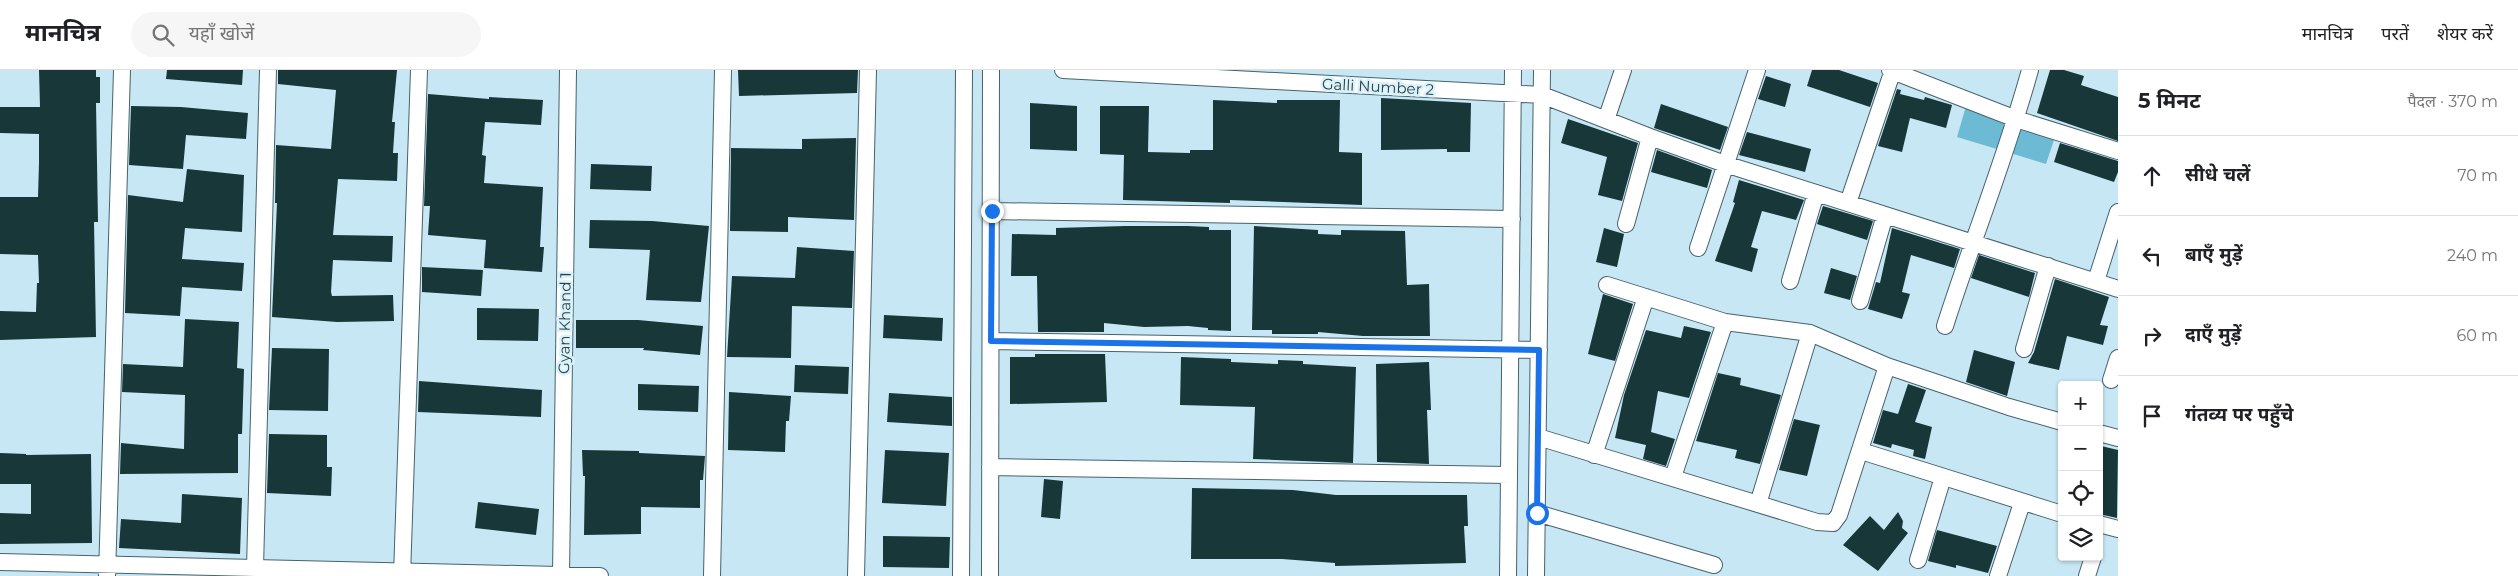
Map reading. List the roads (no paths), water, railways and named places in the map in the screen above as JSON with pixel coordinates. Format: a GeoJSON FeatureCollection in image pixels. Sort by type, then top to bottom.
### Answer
{"type":"FeatureCollection","features":[{"type":"Feature","properties":{"kind":"street"},"geometry":{"type":"LineString","coordinates":[[107,570],[122,70]]}},
{"type":"Feature","properties":{"kind":"street"},"geometry":{"type":"LineString","coordinates":[[255,568],[268,70]]}},
{"type":"Feature","properties":{"kind":"street"},"geometry":{"type":"LineString","coordinates":[[402,574],[419,70]]}},
{"type":"Feature","properties":{"kind":"street","name":"Gyan Khand 1"},"geometry":{"type":"LineString","coordinates":[[561,575],[568,70]]}},
{"type":"Feature","properties":{"kind":"street"},"geometry":{"type":"LineString","coordinates":[[712,576],[723,70]]}},
{"type":"Feature","properties":{"kind":"street"},"geometry":{"type":"LineString","coordinates":[[856,576],[868,70]]}},
{"type":"Feature","properties":{"kind":"street"},"geometry":{"type":"LineString","coordinates":[[961,576],[964,70]]}},
{"type":"Feature","properties":{"kind":"street"},"geometry":{"type":"LineString","coordinates":[[990,576],[992,70]]}},
{"type":"Feature","properties":{"kind":"street","name":"Galli Number 2"},"geometry":{"type":"LineString","coordinates":[[1063,70],[1542,95],[1725,164],[2118,288]]}},
{"type":"Feature","properties":{"kind":"street"},"geometry":{"type":"LineString","coordinates":[[1508,576],[1514,70]]}},
{"type":"Feature","properties":{"kind":"street"},"geometry":{"type":"LineString","coordinates":[[1536,576],[1542,70]]}},
{"type":"Feature","properties":{"kind":"street"},"geometry":{"type":"LineString","coordinates":[[1606,120],[1623,70]]}},
{"type":"Feature","properties":{"kind":"street"},"geometry":{"type":"LineString","coordinates":[[1698,248],[1757,70]]}},
{"type":"Feature","properties":{"kind":"street"},"geometry":{"type":"LineString","coordinates":[[1848,203],[1892,70],[2016,119],[2118,151]]}},
{"type":"Feature","properties":{"kind":"street"},"geometry":{"type":"LineString","coordinates":[[1945,326],[1972,241],[2016,119],[2030,70]]}},
{"type":"Feature","properties":{"kind":"street"},"geometry":{"type":"LineString","coordinates":[[1626,224],[1650,137]]}},
{"type":"Feature","properties":{"kind":"street"},"geometry":{"type":"LineString","coordinates":[[1790,281],[1816,193]]}},
{"type":"Feature","properties":{"kind":"street"},"geometry":{"type":"LineString","coordinates":[[992,211],[1512,219]]}},
{"type":"Feature","properties":{"kind":"street"},"geometry":{"type":"LineString","coordinates":[[2096,282],[2118,212]]}},
{"type":"Feature","properties":{"kind":"street"},"geometry":{"type":"LineString","coordinates":[[1860,302],[1885,214]]}},
{"type":"Feature","properties":{"kind":"street"},"geometry":{"type":"LineString","coordinates":[[2024,349],[2048,266]]}},
{"type":"Feature","properties":{"kind":"street"},"geometry":{"type":"LineString","coordinates":[[1607,285],[1725,322],[1810,333],[1886,366],[2009,407],[2058,421]]}},
{"type":"Feature","properties":{"kind":"street"},"geometry":{"type":"LineString","coordinates":[[1594,455],[1646,297]]}},
{"type":"Feature","properties":{"kind":"street"},"geometry":{"type":"LineString","coordinates":[[1673,477],[1725,322]]}},
{"type":"Feature","properties":{"kind":"street"},"geometry":{"type":"LineString","coordinates":[[1758,504],[1810,333]]}},
{"type":"Feature","properties":{"kind":"street"},"geometry":{"type":"LineString","coordinates":[[991,341],[1539,350]]}},
{"type":"Feature","properties":{"kind":"street"},"geometry":{"type":"LineString","coordinates":[[2112,380],[2118,358]]}},
{"type":"Feature","properties":{"kind":"street"},"geometry":{"type":"LineString","coordinates":[[1538,436],[1594,455],[1673,477],[1817,522],[1833,523],[1839,515],[1861,451],[1886,366]]}},
{"type":"Feature","properties":{"kind":"street"},"geometry":{"type":"LineString","coordinates":[[2103,434],[2118,438]]}},
{"type":"Feature","properties":{"kind":"street"},"geometry":{"type":"LineString","coordinates":[[1861,451],[2058,513]]}},
{"type":"Feature","properties":{"kind":"street"},"geometry":{"type":"LineString","coordinates":[[990,467],[1509,475]]}},
{"type":"Feature","properties":{"kind":"street"},"geometry":{"type":"LineString","coordinates":[[1918,560],[1943,477]]}},
{"type":"Feature","properties":{"kind":"street"},"geometry":{"type":"LineString","coordinates":[[1998,576],[2022,503]]}},
{"type":"Feature","properties":{"kind":"street"},"geometry":{"type":"LineString","coordinates":[[1537,513],[1714,565]]}},
{"type":"Feature","properties":{"kind":"street"},"geometry":{"type":"LineString","coordinates":[[2087,576],[2092,561]]}},
{"type":"Feature","properties":{"kind":"street"},"geometry":{"type":"LineString","coordinates":[[0,562],[107,570],[255,568],[402,574],[600,576]]}}]}
